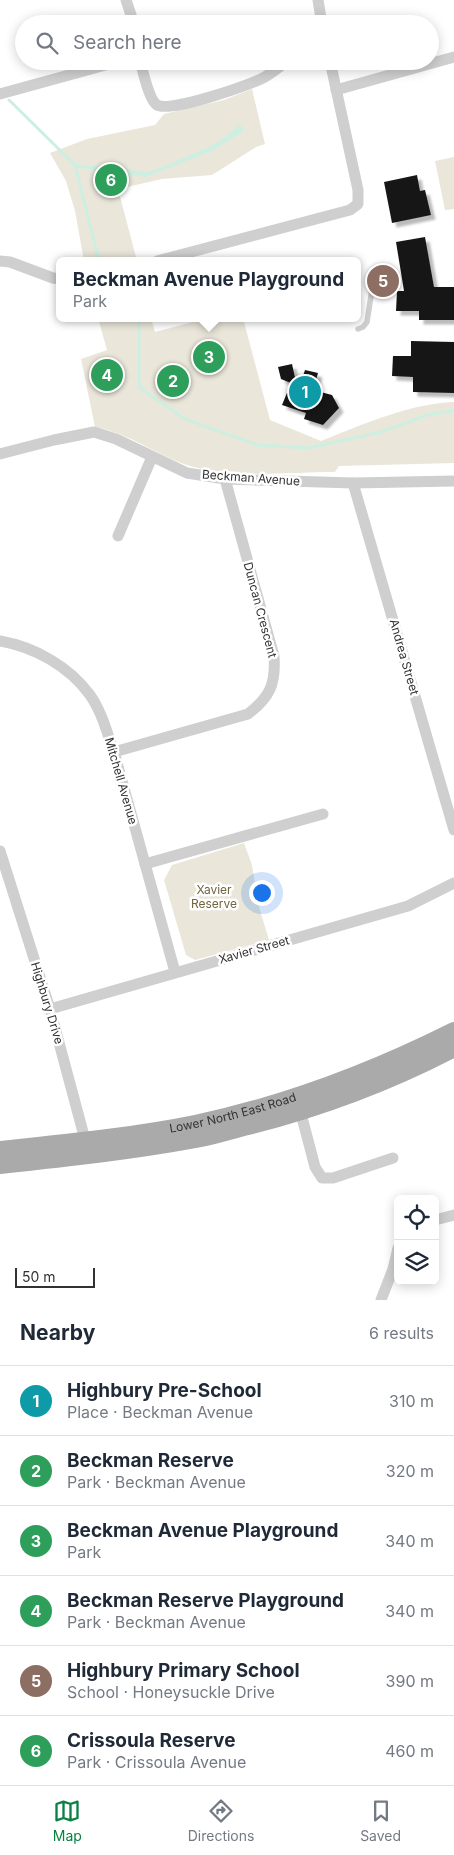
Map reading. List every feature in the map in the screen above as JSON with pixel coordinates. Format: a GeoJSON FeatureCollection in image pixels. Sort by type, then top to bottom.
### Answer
{"type":"FeatureCollection","features":[{"type":"Feature","properties":{"kind":"main road","name":"Lower North East Road"},"geometry":{"type":"LineString","coordinates":[[299,1104],[454,1031]]}},
{"type":"Feature","properties":{"kind":"main road","name":"Lower North East Road"},"geometry":{"type":"LineString","coordinates":[[0,1165],[88,1149],[196,1124],[299,1104],[373,1085],[427,1062],[454,1048]]}},
{"type":"Feature","properties":{"kind":"main road","name":"Lower North East Road"},"geometry":{"type":"LineString","coordinates":[[0,1150],[88,1149]]}},
{"type":"Feature","properties":{"kind":"street"},"geometry":{"type":"LineString","coordinates":[[126,0],[131,15]]}},
{"type":"Feature","properties":{"kind":"street"},"geometry":{"type":"LineString","coordinates":[[318,0],[320,15]]}},
{"type":"Feature","properties":{"kind":"street"},"geometry":{"type":"LineString","coordinates":[[439,61],[454,57]]}},
{"type":"Feature","properties":{"kind":"street"},"geometry":{"type":"LineString","coordinates":[[0,94],[87,70]]}},
{"type":"Feature","properties":{"kind":"street"},"geometry":{"type":"LineString","coordinates":[[143,70],[152,100],[157,106],[168,107],[184,104],[263,78],[274,70]]}},
{"type":"Feature","properties":{"kind":"street"},"geometry":{"type":"LineString","coordinates":[[172,257],[350,210],[358,204],[358,190],[332,70]]}},
{"type":"Feature","properties":{"kind":"street"},"geometry":{"type":"LineString","coordinates":[[336,90],[408,70]]}},
{"type":"Feature","properties":{"kind":"street"},"geometry":{"type":"LineString","coordinates":[[0,261],[10,262],[56,278]]}},
{"type":"Feature","properties":{"kind":"street","name":"Beckman Avenue"},"geometry":{"type":"LineString","coordinates":[[0,454],[94,432],[116,439],[187,473],[225,479],[353,484],[454,481]]}},
{"type":"Feature","properties":{"kind":"street"},"geometry":{"type":"LineString","coordinates":[[118,536],[152,457]]}},
{"type":"Feature","properties":{"kind":"street","name":"Duncan Crescent"},"geometry":{"type":"LineString","coordinates":[[114,752],[248,714],[262,702],[272,688],[275,670],[274,656],[225,479]]}},
{"type":"Feature","properties":{"kind":"street","name":"Andrea Street"},"geometry":{"type":"LineString","coordinates":[[353,484],[454,830]]}},
{"type":"Feature","properties":{"kind":"street","name":"Mitchell Avenue"},"geometry":{"type":"LineString","coordinates":[[0,641],[14,644],[57,663],[76,679],[90,696],[104,722],[175,972]]}},
{"type":"Feature","properties":{"kind":"street"},"geometry":{"type":"LineString","coordinates":[[144,864],[323,814]]}},
{"type":"Feature","properties":{"kind":"street","name":"Highbury Drive"},"geometry":{"type":"LineString","coordinates":[[0,851],[50,1009],[88,1149]]}},
{"type":"Feature","properties":{"kind":"street","name":"Xavier Street"},"geometry":{"type":"LineString","coordinates":[[50,1009],[408,906],[454,883]]}},
{"type":"Feature","properties":{"kind":"street"},"geometry":{"type":"LineString","coordinates":[[299,1104],[315,1167],[322,1178],[333,1178],[393,1158]]}},
{"type":"Feature","properties":{"kind":"street"},"geometry":{"type":"LineString","coordinates":[[439,1219],[454,1215]]}},
{"type":"Feature","properties":{"kind":"street"},"geometry":{"type":"LineString","coordinates":[[381,1300],[394,1265]]}},
{"type":"Feature","properties":{"kind":"lane"},"geometry":{"type":"LineString","coordinates":[[358,329],[363,328],[367,322],[374,276]]}},
{"type":"Feature","properties":{"kind":"green space"},"geometry":{"type":"Polygon","coordinates":[[[252,89],[265,144],[256,147],[212,175],[162,179],[118,189],[136,257],[83,257],[75,211],[66,181],[50,153],[87,139],[155,125],[164,114],[224,100],[252,89]]]}},
{"type":"Feature","properties":{"kind":"green space"},"geometry":{"type":"Polygon","coordinates":[[[454,157],[454,209],[445,210],[435,161],[454,157]]]}},
{"type":"Feature","properties":{"kind":"green space"},"geometry":{"type":"Polygon","coordinates":[[[99,322],[152,322],[155,332],[193,322],[244,322],[270,420],[321,441],[403,411],[454,402],[454,463],[339,466],[335,472],[262,474],[224,472],[190,466],[166,457],[120,434],[95,427],[81,359],[107,350],[99,322]]]}},
{"type":"Feature","properties":{"kind":"green space","name":"Xavier Reserve"},"geometry":{"type":"Polygon","coordinates":[[[244,843],[252,865],[259,907],[269,940],[195,960],[186,955],[164,880],[172,865],[244,843]]]}},
{"type":"Feature","properties":{"kind":"shaded area"},"geometry":{"type":"Polygon","coordinates":[[[240,124],[244,131],[212,151],[146,177],[74,167],[76,164],[147,172],[211,146],[227,136],[240,124]]]}},
{"type":"Feature","properties":{"kind":"building"},"geometry":{"type":"Polygon","coordinates":[[[417,175],[420,191],[425,190],[431,215],[392,223],[384,182],[417,175]]]}},
{"type":"Feature","properties":{"kind":"building"},"geometry":{"type":"Polygon","coordinates":[[[425,237],[434,287],[454,287],[454,320],[419,320],[419,311],[396,311],[397,291],[404,291],[396,242],[425,237]]]}},
{"type":"Feature","properties":{"kind":"building"},"geometry":{"type":"Polygon","coordinates":[[[411,341],[454,342],[454,393],[413,392],[413,377],[392,376],[393,356],[411,356],[411,341]]]}},
{"type":"Feature","properties":{"kind":"building"},"geometry":{"type":"Polygon","coordinates":[[[292,364],[298,391],[305,370],[318,373],[313,390],[332,395],[339,408],[323,425],[304,419],[306,413],[282,405],[291,383],[281,379],[278,367],[292,364]]]}},
{"type":"Feature","properties":{"kind":"waterway"},"geometry":{"type":"LineString","coordinates":[[9,100],[75,165],[98,257]]}},
{"type":"Feature","properties":{"kind":"waterway"},"geometry":{"type":"LineString","coordinates":[[138,322],[139,387],[185,419],[257,445],[308,448],[381,432],[430,414],[454,411]]}},
{"type":"Feature","properties":{"kind":"place","name":"Crissoula Reserve"},"geometry":{"type":"Point","coordinates":[111,180]}},
{"type":"Feature","properties":{"kind":"place","name":"Highbury Primary School"},"geometry":{"type":"Point","coordinates":[383,281]}},
{"type":"Feature","properties":{"kind":"place","name":"Beckman Avenue Playground"},"geometry":{"type":"Point","coordinates":[209,357]}},
{"type":"Feature","properties":{"kind":"place","name":"Beckman Reserve Playground"},"geometry":{"type":"Point","coordinates":[107,375]}},
{"type":"Feature","properties":{"kind":"place","name":"Beckman Reserve"},"geometry":{"type":"Point","coordinates":[173,381]}},
{"type":"Feature","properties":{"kind":"place","name":"Highbury Pre-School"},"geometry":{"type":"Point","coordinates":[305,392]}}]}
